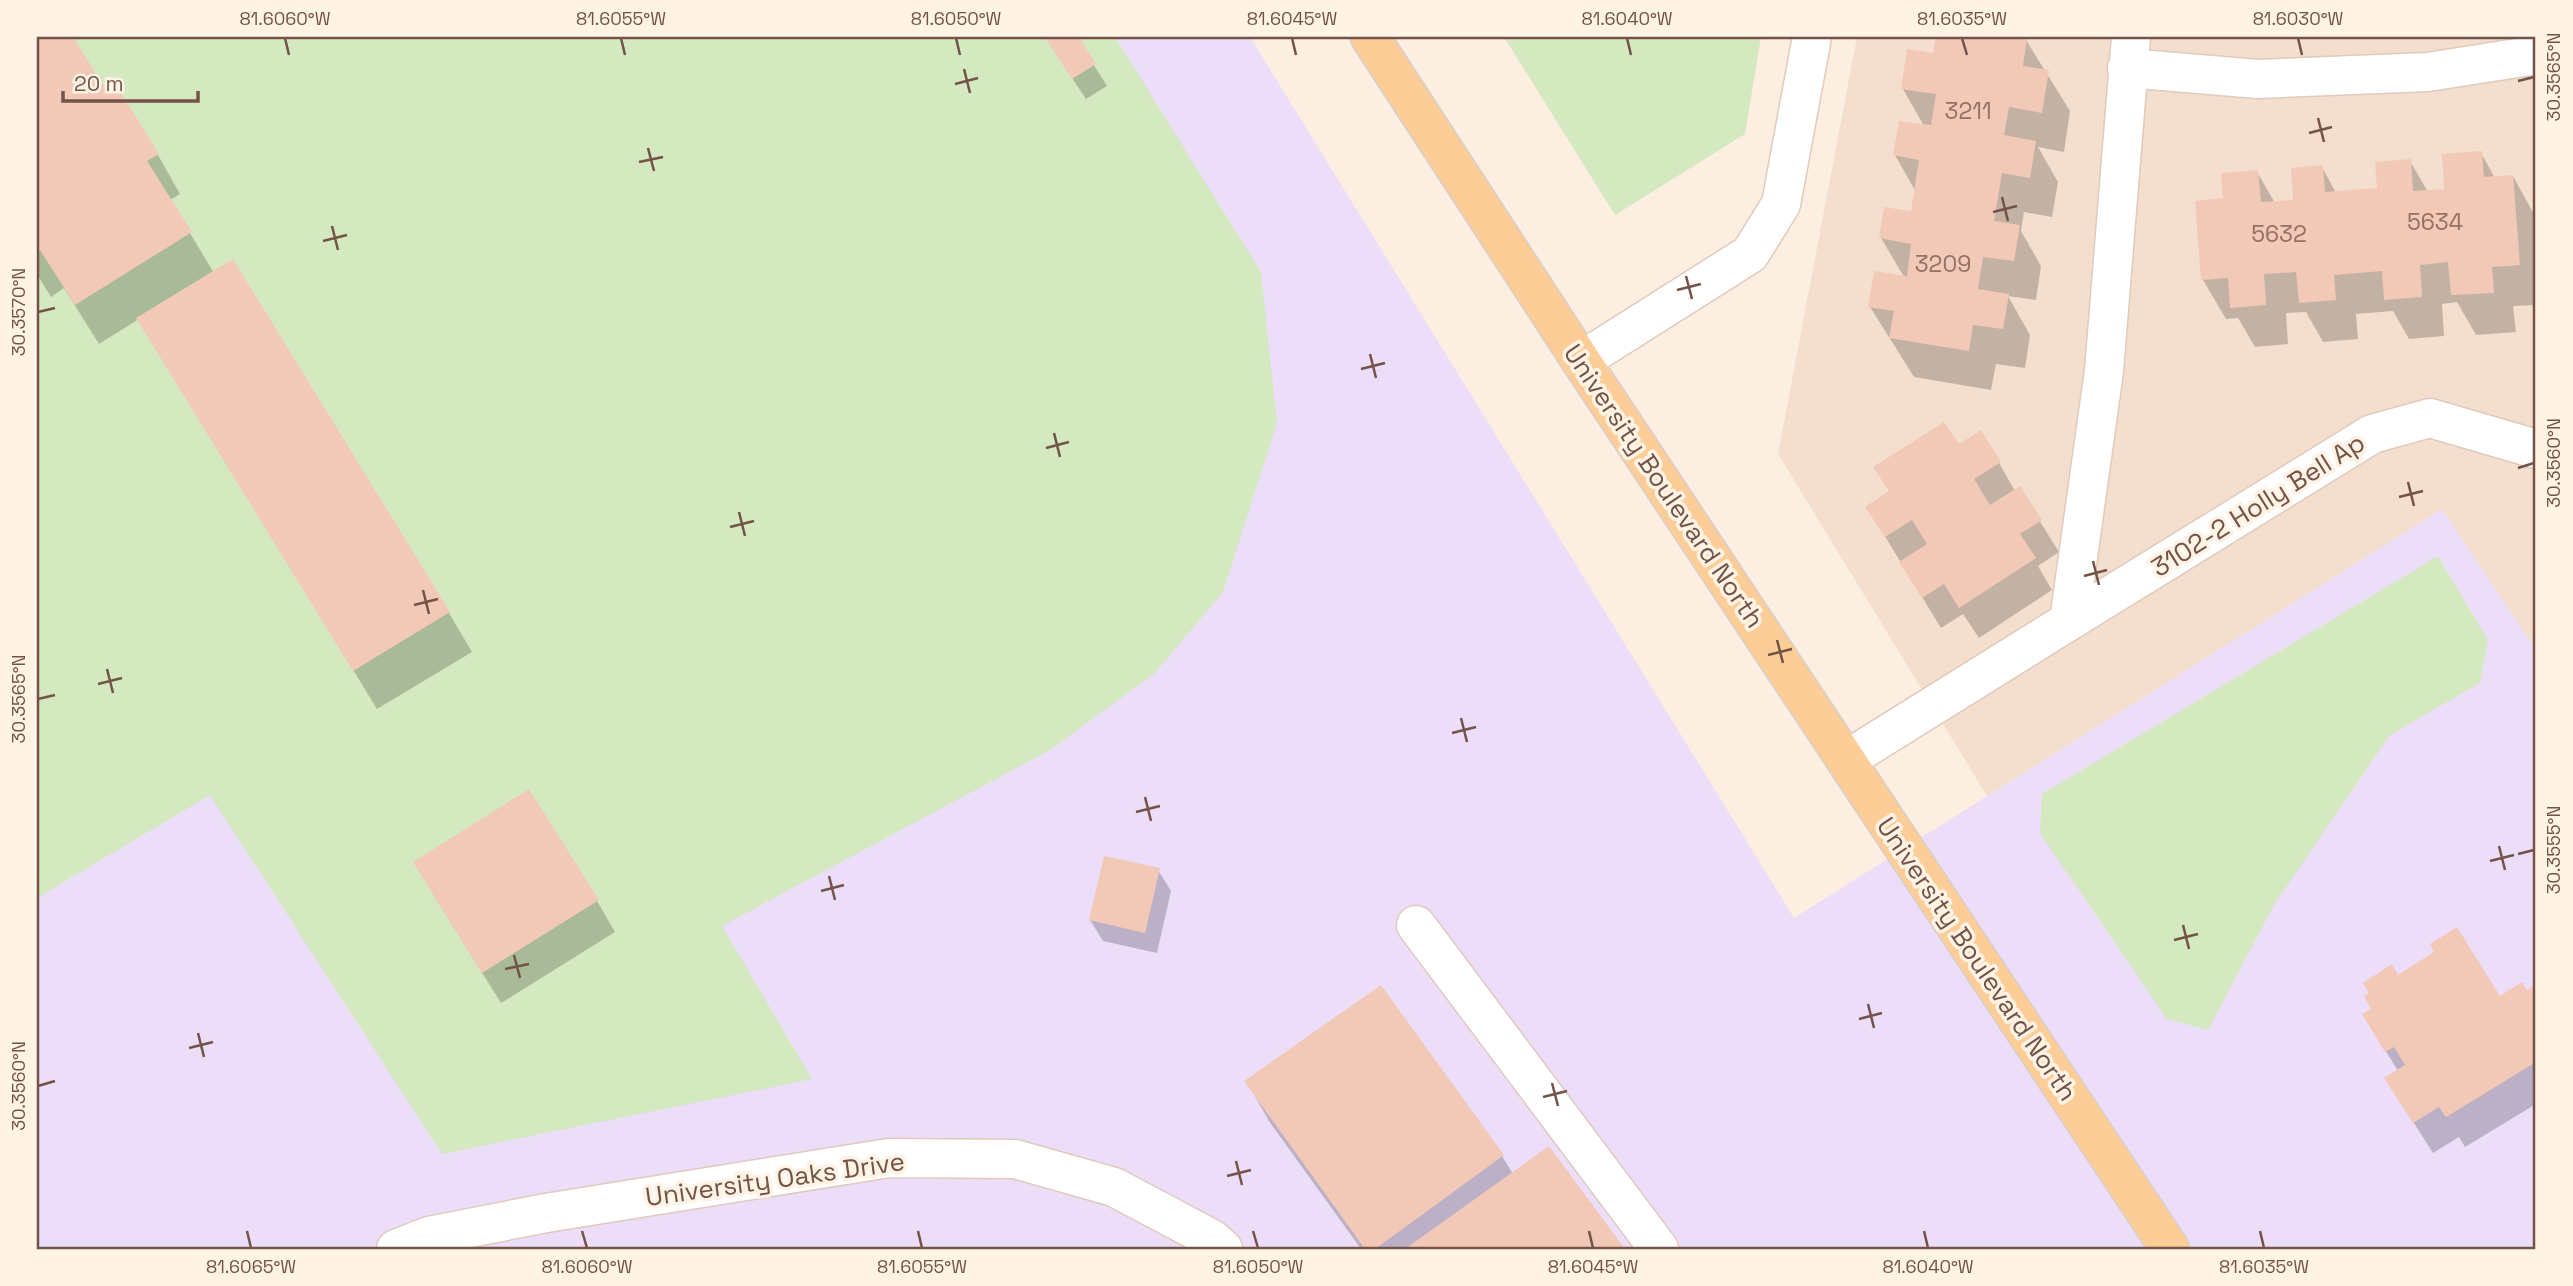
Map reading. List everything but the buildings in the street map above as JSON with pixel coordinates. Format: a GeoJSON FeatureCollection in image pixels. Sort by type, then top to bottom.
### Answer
{"type":"FeatureCollection","features":[{"type":"Feature","properties":{"kind":"main road","name":"University Boulevard North"},"geometry":{"type":"LineString","coordinates":[[1370,37],[1580,361],[2170,1249]]}},
{"type":"Feature","properties":{"kind":"street"},"geometry":{"type":"LineString","coordinates":[[1580,361],[1750,254],[1781,204],[1812,37]]}},
{"type":"Feature","properties":{"kind":"street"},"geometry":{"type":"LineString","coordinates":[[2069,621],[2104,371],[2129,52],[2258,79],[2428,72],[2536,55]]}},
{"type":"Feature","properties":{"kind":"street","name":"3102-2 Holly Bell Ap"},"geometry":{"type":"LineString","coordinates":[[1846,760],[2372,434],[2430,418],[2536,449]]}},
{"type":"Feature","properties":{"kind":"street"},"geometry":{"type":"LineString","coordinates":[[1416,925],[1659,1249]]}},
{"type":"Feature","properties":{"kind":"street","name":"University Oaks Drive"},"geometry":{"type":"LineString","coordinates":[[396,1249],[429,1236],[546,1213],[889,1158],[1015,1158],[1114,1187],[1212,1239],[1223,1249]]}},
{"type":"Feature","properties":{"kind":"shaded area"},"geometry":{"type":"Polygon","coordinates":[[[37,37],[1250,37],[1794,918],[2442,509],[2536,650],[2536,1249],[37,1249],[37,37]]]}},
{"type":"Feature","properties":{"kind":"shaded area"},"geometry":{"type":"Polygon","coordinates":[[[1857,37],[2536,37],[2536,650],[2442,509],[1987,796],[1778,454],[1857,37]]]}},
{"type":"Feature","properties":{"kind":"green space"},"geometry":{"type":"Polygon","coordinates":[[[37,37],[1115,37],[1261,272],[1277,423],[1223,592],[1155,673],[1050,750],[722,926],[812,1079],[442,1154],[210,795],[37,898],[37,37]]]}},
{"type":"Feature","properties":{"kind":"green space"},"geometry":{"type":"Polygon","coordinates":[[[1504,37],[1761,37],[1745,134],[1615,215],[1504,37]]]}},
{"type":"Feature","properties":{"kind":"green space"},"geometry":{"type":"Polygon","coordinates":[[[2438,556],[2488,640],[2480,683],[2390,735],[2275,903],[2208,1030],[2167,1019],[2040,833],[2042,794],[2438,556]]]}}]}
